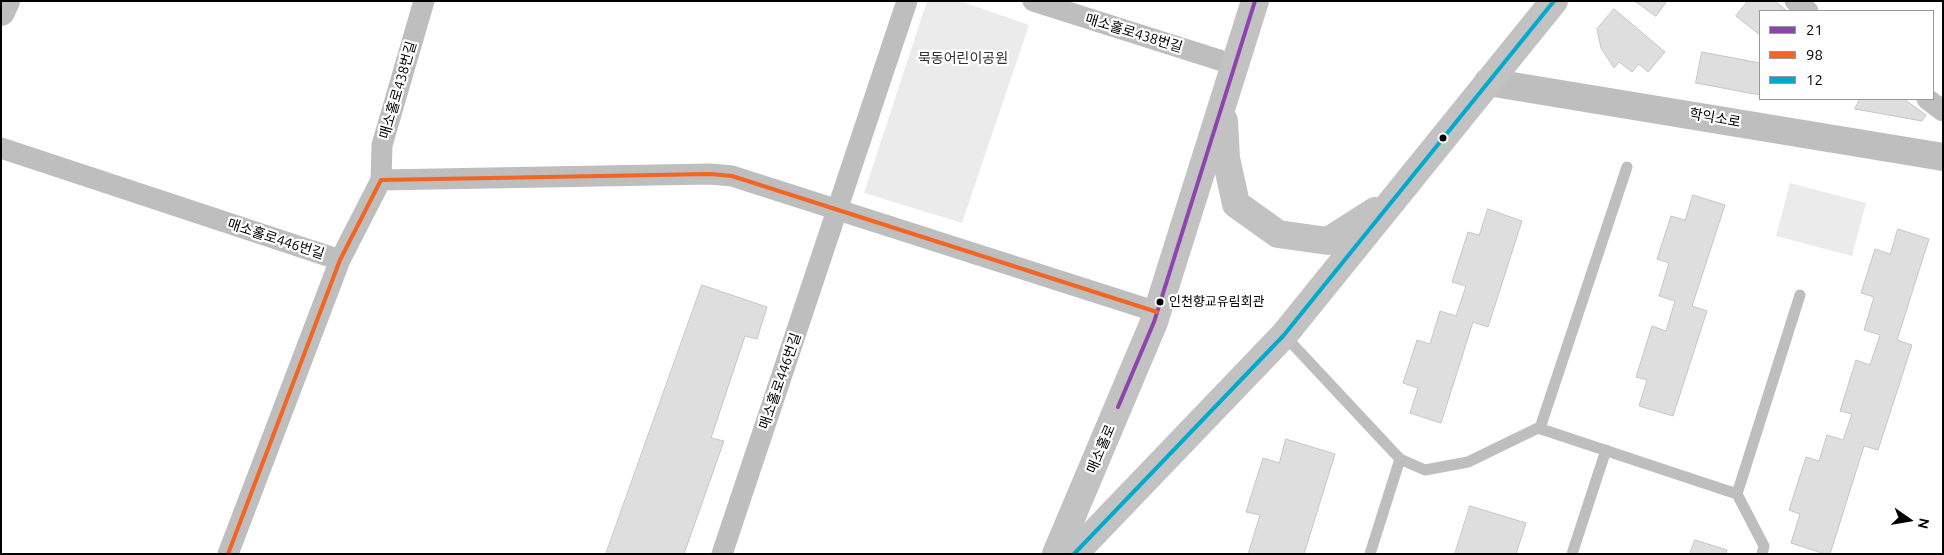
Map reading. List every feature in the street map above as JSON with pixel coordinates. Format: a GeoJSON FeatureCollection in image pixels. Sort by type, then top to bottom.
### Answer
{"type":"FeatureCollection","features":[{"type":"Feature","properties":{"kind":"main road"},"geometry":{"type":"LineString","coordinates":[[1,12],[6,1]]}},
{"type":"Feature","properties":{"kind":"main road","name":"매소홀로"},"geometry":{"type":"LineString","coordinates":[[1056,554],[1157,312],[1255,1]]}},
{"type":"Feature","properties":{"kind":"main road"},"geometry":{"type":"LineString","coordinates":[[1074,554],[1284,336],[1554,1]]}},
{"type":"Feature","properties":{"kind":"main road","name":"학익소로"},"geometry":{"type":"LineString","coordinates":[[1488,82],[1943,157]]}},
{"type":"Feature","properties":{"kind":"main road"},"geometry":{"type":"LineString","coordinates":[[1222,103],[1226,158],[1236,204],[1278,234],[1328,241],[1393,200]]}},
{"type":"Feature","properties":{"kind":"street","name":"매소홀로438번길"},"geometry":{"type":"LineString","coordinates":[[382,180],[382,145],[424,1]]}},
{"type":"Feature","properties":{"kind":"street","name":"매소홀로446번길"},"geometry":{"type":"LineString","coordinates":[[722,554],[907,1]]}},
{"type":"Feature","properties":{"kind":"street","name":"매소홀로438번길"},"geometry":{"type":"LineString","coordinates":[[1033,1],[1058,5],[1235,65]]}},
{"type":"Feature","properties":{"kind":"street"},"geometry":{"type":"LineString","coordinates":[[1795,1],[1807,10]]}},
{"type":"Feature","properties":{"kind":"street"},"geometry":{"type":"LineString","coordinates":[[1928,100],[1943,111]]}},
{"type":"Feature","properties":{"kind":"street","name":"매소홀로446번길"},"geometry":{"type":"LineString","coordinates":[[1,148],[340,260],[382,180]]}},
{"type":"Feature","properties":{"kind":"street"},"geometry":{"type":"LineString","coordinates":[[382,180],[710,174],[732,176],[1157,312]]}},
{"type":"Feature","properties":{"kind":"street"},"geometry":{"type":"LineString","coordinates":[[228,554],[340,260]]}},
{"type":"Feature","properties":{"kind":"lane"},"geometry":{"type":"LineString","coordinates":[[1540,428],[1627,167]]}},
{"type":"Feature","properties":{"kind":"lane"},"geometry":{"type":"LineString","coordinates":[[1737,494],[1800,295]]}},
{"type":"Feature","properties":{"kind":"lane"},"geometry":{"type":"LineString","coordinates":[[1284,336],[1400,459],[1425,470],[1468,462],[1540,428],[1737,494],[1764,546],[1762,554]]}},
{"type":"Feature","properties":{"kind":"lane"},"geometry":{"type":"LineString","coordinates":[[1572,554],[1606,450]]}},
{"type":"Feature","properties":{"kind":"lane"},"geometry":{"type":"LineString","coordinates":[[1370,554],[1400,459]]}},
{"type":"Feature","properties":{"kind":"green space","name":"묵동어린이공원"},"geometry":{"type":"Polygon","coordinates":[[[927,1],[960,1],[1029,25],[962,223],[864,193],[927,1]]]}},
{"type":"Feature","properties":{"kind":"green space"},"geometry":{"type":"Polygon","coordinates":[[[1790,183],[1866,203],[1852,256],[1776,236],[1790,183]]]}},
{"type":"Feature","properties":{"kind":"building"},"geometry":{"type":"Polygon","coordinates":[[[1635,1],[1667,1],[1656,16],[1635,1]]]}},
{"type":"Feature","properties":{"kind":"building"},"geometry":{"type":"Polygon","coordinates":[[[1748,1],[1775,1],[1786,10],[1759,10],[1759,34],[1736,16],[1748,1]]]}},
{"type":"Feature","properties":{"kind":"building"},"geometry":{"type":"Polygon","coordinates":[[[1614,9],[1665,52],[1648,72],[1639,64],[1632,72],[1619,62],[1614,68],[1601,48],[1597,29],[1614,9]]]}},
{"type":"Feature","properties":{"kind":"building"},"geometry":{"type":"Polygon","coordinates":[[[1702,52],[1759,63],[1759,95],[1696,83],[1702,52]]]}},
{"type":"Feature","properties":{"kind":"building"},"geometry":{"type":"Polygon","coordinates":[[[1860,100],[1905,100],[1926,115],[1922,121],[1855,109],[1860,100]]]}},
{"type":"Feature","properties":{"kind":"building"},"geometry":{"type":"Polygon","coordinates":[[[1693,195],[1725,205],[1692,306],[1707,311],[1673,416],[1639,406],[1647,380],[1636,377],[1652,326],[1666,331],[1675,301],[1659,296],[1669,263],[1657,259],[1671,216],[1685,220],[1693,195]]]}},
{"type":"Feature","properties":{"kind":"building"},"geometry":{"type":"Polygon","coordinates":[[[1488,209],[1522,221],[1488,327],[1473,322],[1441,423],[1410,413],[1418,388],[1403,383],[1417,340],[1430,344],[1440,311],[1456,316],[1466,286],[1452,282],[1468,232],[1479,235],[1488,209]]]}},
{"type":"Feature","properties":{"kind":"building"},"geometry":{"type":"Polygon","coordinates":[[[1898,229],[1929,239],[1897,340],[1912,345],[1878,450],[1864,446],[1830,554],[1825,554],[1791,543],[1800,514],[1789,510],[1806,457],[1819,461],[1827,435],[1843,440],[1852,414],[1840,411],[1856,360],[1870,365],[1880,335],[1864,330],[1874,297],[1861,293],[1875,249],[1890,254],[1898,229]]]}},
{"type":"Feature","properties":{"kind":"building"},"geometry":{"type":"Polygon","coordinates":[[[702,285],[767,307],[757,339],[745,336],[711,438],[724,441],[684,554],[606,554],[702,285]]]}},
{"type":"Feature","properties":{"kind":"building"},"geometry":{"type":"Polygon","coordinates":[[[1286,439],[1335,454],[1304,554],[1248,554],[1260,515],[1246,512],[1263,458],[1279,463],[1286,439]]]}},
{"type":"Feature","properties":{"kind":"building"},"geometry":{"type":"Polygon","coordinates":[[[1470,506],[1526,523],[1516,554],[1455,554],[1470,506]]]}},
{"type":"Feature","properties":{"kind":"building"},"geometry":{"type":"Polygon","coordinates":[[[1695,540],[1727,550],[1726,554],[1690,554],[1695,540]]]}},
{"type":"Feature","properties":{"kind":"transit line","name":"21"},"geometry":{"type":"LineString","coordinates":[[1118,407],[1154,322],[1255,1]]}},
{"type":"Feature","properties":{"kind":"transit line","name":"12"},"geometry":{"type":"LineString","coordinates":[[1074,554],[1284,335],[1554,1]]}},
{"type":"Feature","properties":{"kind":"transit line","name":"98"},"geometry":{"type":"LineString","coordinates":[[228,554],[340,260],[381,180],[710,174],[732,176],[1157,312]]}},
{"type":"Feature","properties":{"kind":"place","name":"인천향교유림회관"},"geometry":{"type":"Point","coordinates":[1160,302]}}]}
